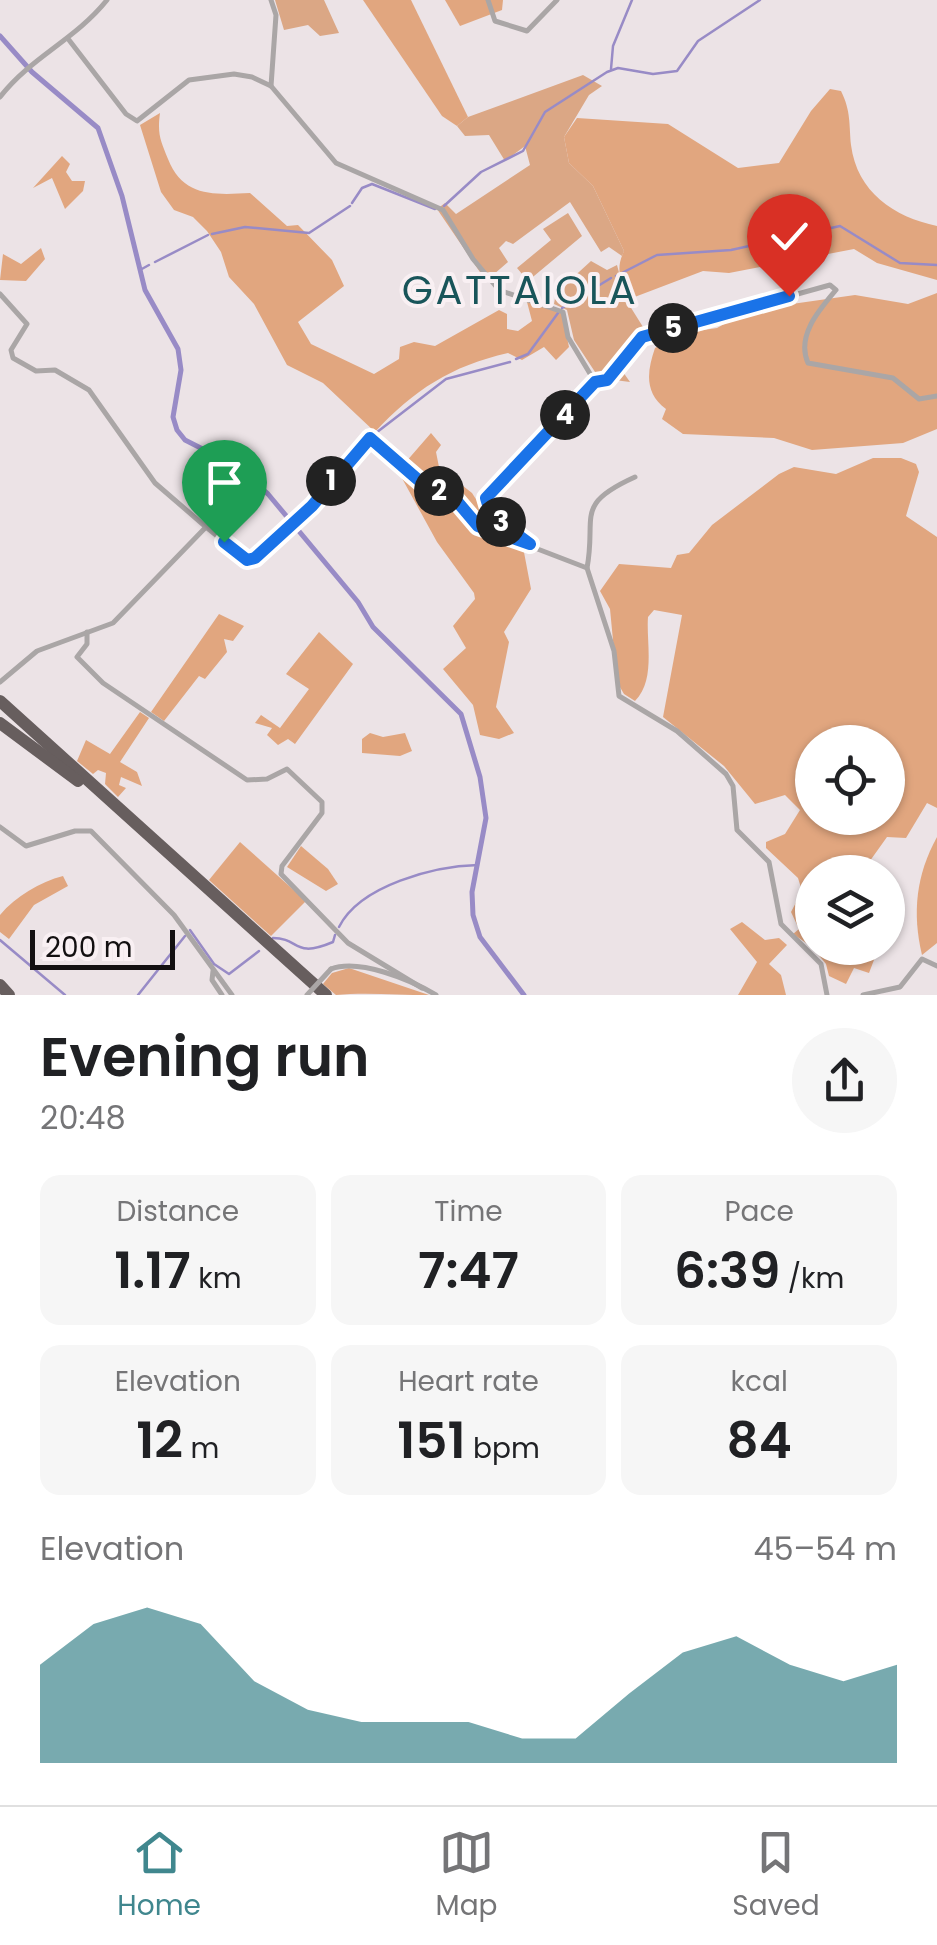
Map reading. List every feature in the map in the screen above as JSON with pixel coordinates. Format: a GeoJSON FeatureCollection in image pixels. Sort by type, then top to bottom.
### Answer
{"type":"FeatureCollection","features":[{"type":"Feature","properties":{"kind":"highway"},"geometry":{"type":"LineString","coordinates":[[0,701],[326,995]]}},
{"type":"Feature","properties":{"kind":"highway"},"geometry":{"type":"LineString","coordinates":[[0,710],[316,995]]}},
{"type":"Feature","properties":{"kind":"highway"},"geometry":{"type":"LineString","coordinates":[[0,723],[85,786]]}},
{"type":"Feature","properties":{"kind":"highway"},"geometry":{"type":"LineString","coordinates":[[0,985],[9,995]]}},
{"type":"Feature","properties":{"kind":"street"},"geometry":{"type":"LineString","coordinates":[[0,96],[36,58],[69,40],[106,0]]}},
{"type":"Feature","properties":{"kind":"street"},"geometry":{"type":"LineString","coordinates":[[271,0],[276,15],[271,86]]}},
{"type":"Feature","properties":{"kind":"street"},"geometry":{"type":"LineString","coordinates":[[488,0],[494,21],[528,32],[557,0]]}},
{"type":"Feature","properties":{"kind":"street"},"geometry":{"type":"LineString","coordinates":[[69,40],[126,114],[138,121],[189,80],[234,74],[271,86],[336,163],[443,210],[472,260],[499,290],[563,312],[568,337],[595,382]]}},
{"type":"Feature","properties":{"kind":"street"},"geometry":{"type":"LineString","coordinates":[[530,544],[491,515],[486,498],[595,382],[607,380],[642,337],[831,286],[836,290],[816,313],[804,344],[808,363],[894,378],[913,397],[937,396]]}},
{"type":"Feature","properties":{"kind":"street"},"geometry":{"type":"LineString","coordinates":[[0,294],[27,324],[12,350],[13,358],[36,371],[55,370],[89,390],[155,483],[247,560],[300,516],[370,438],[423,484],[455,499],[478,526],[587,568]]}},
{"type":"Feature","properties":{"kind":"street"},"geometry":{"type":"LineString","coordinates":[[634,476],[614,486],[590,513],[587,568],[614,651],[619,696],[677,731],[726,774],[733,786],[737,830],[769,862],[781,924],[821,964],[827,995]]}},
{"type":"Feature","properties":{"kind":"street"},"geometry":{"type":"LineString","coordinates":[[1,681],[37,651],[112,623],[130,609],[206,527]]}},
{"type":"Feature","properties":{"kind":"street"},"geometry":{"type":"LineString","coordinates":[[88,632],[86,644],[77,657],[103,683],[247,780],[267,779],[287,769],[322,802],[322,813],[282,866],[281,874],[348,943],[436,995]]}},
{"type":"Feature","properties":{"kind":"street"},"geometry":{"type":"LineString","coordinates":[[0,827],[26,846],[75,831],[91,832],[174,915],[232,995]]}},
{"type":"Feature","properties":{"kind":"street"},"geometry":{"type":"LineString","coordinates":[[863,995],[900,987],[922,959],[937,966]]}},
{"type":"Feature","properties":{"kind":"street"},"geometry":{"type":"LineString","coordinates":[[307,995],[331,969],[350,964],[422,988]]}},
{"type":"Feature","properties":{"kind":"street"},"geometry":{"type":"LineString","coordinates":[[214,969],[212,980],[222,995]]}},
{"type":"Feature","properties":{"kind":"shaded area"},"geometry":{"type":"Polygon","coordinates":[[[275,0],[324,0],[339,33],[320,36],[308,25],[284,30],[275,0]]]}},
{"type":"Feature","properties":{"kind":"shaded area"},"geometry":{"type":"Polygon","coordinates":[[[363,0],[411,0],[468,117],[457,126],[442,116],[363,0]]]}},
{"type":"Feature","properties":{"kind":"shaded area"},"geometry":{"type":"Polygon","coordinates":[[[445,0],[503,0],[502,10],[460,26],[445,0]]]}},
{"type":"Feature","properties":{"kind":"shaded area"},"geometry":{"type":"Polygon","coordinates":[[[583,75],[602,86],[589,95],[564,137],[569,163],[593,186],[624,251],[622,256],[609,247],[601,252],[570,202],[513,244],[506,241],[499,248],[508,262],[486,281],[437,209],[445,203],[456,214],[530,165],[525,146],[505,161],[489,135],[465,136],[457,126],[468,117],[583,75]]]}},
{"type":"Feature","properties":{"kind":"shaded area"},"geometry":{"type":"Polygon","coordinates":[[[830,89],[841,91],[844,98],[855,162],[870,189],[892,209],[937,226],[937,280],[877,263],[854,249],[729,273],[703,271],[632,298],[620,275],[624,251],[593,186],[569,163],[564,137],[577,118],[668,124],[738,168],[779,163],[811,111],[830,89]]]}},
{"type":"Feature","properties":{"kind":"shaded area"},"geometry":{"type":"Polygon","coordinates":[[[160,113],[162,142],[182,181],[212,193],[250,193],[287,226],[298,225],[332,260],[344,286],[298,322],[311,344],[374,374],[399,359],[400,347],[414,342],[435,346],[499,310],[507,314],[507,329],[518,331],[532,321],[527,302],[562,313],[569,347],[556,360],[544,347],[522,360],[508,353],[469,365],[419,392],[375,432],[323,383],[287,365],[254,304],[229,277],[221,252],[207,231],[193,217],[174,210],[161,192],[140,125],[160,113]]]}},
{"type":"Feature","properties":{"kind":"shaded area"},"geometry":{"type":"Polygon","coordinates":[[[62,156],[70,164],[66,172],[72,181],[85,181],[83,191],[65,209],[52,178],[33,188],[62,156]]]}},
{"type":"Feature","properties":{"kind":"shaded area"},"geometry":{"type":"Polygon","coordinates":[[[568,213],[582,236],[528,281],[517,268],[551,240],[543,229],[568,213]]]}},
{"type":"Feature","properties":{"kind":"shaded area"},"geometry":{"type":"Polygon","coordinates":[[[41,248],[45,259],[26,281],[0,280],[3,254],[21,264],[41,248]]]}},
{"type":"Feature","properties":{"kind":"shaded area"},"geometry":{"type":"Polygon","coordinates":[[[591,261],[607,270],[617,265],[622,284],[618,287],[643,327],[623,372],[630,382],[599,378],[574,340],[567,310],[554,304],[556,293],[591,261]]]}},
{"type":"Feature","properties":{"kind":"shaded area"},"geometry":{"type":"Polygon","coordinates":[[[937,293],[937,429],[903,443],[812,450],[774,438],[683,434],[662,419],[666,409],[654,396],[649,381],[652,357],[655,348],[683,333],[717,328],[749,310],[855,295],[908,304],[937,293]]]}},
{"type":"Feature","properties":{"kind":"shaded area"},"geometry":{"type":"Polygon","coordinates":[[[431,433],[441,445],[436,452],[439,467],[472,493],[497,532],[523,547],[531,589],[504,632],[509,642],[496,707],[514,733],[499,739],[480,735],[473,705],[443,669],[466,648],[453,626],[475,599],[474,593],[437,542],[398,471],[431,433]]]}},
{"type":"Feature","properties":{"kind":"shaded area"},"geometry":{"type":"Polygon","coordinates":[[[873,458],[901,458],[916,464],[919,472],[906,516],[937,537],[937,808],[927,803],[906,838],[887,837],[874,855],[795,855],[795,875],[766,848],[766,842],[785,834],[795,818],[795,835],[905,835],[905,725],[795,725],[795,805],[785,795],[755,804],[724,766],[663,717],[682,615],[654,610],[648,617],[646,683],[635,701],[624,694],[617,682],[610,609],[600,591],[619,564],[671,568],[677,555],[689,553],[712,525],[794,467],[836,474],[873,458]]]}},
{"type":"Feature","properties":{"kind":"shaded area"},"geometry":{"type":"Polygon","coordinates":[[[219,614],[244,626],[233,641],[224,639],[227,652],[205,679],[199,676],[164,721],[151,712],[219,614]]]}},
{"type":"Feature","properties":{"kind":"shaded area"},"geometry":{"type":"Polygon","coordinates":[[[319,632],[353,664],[295,744],[288,739],[278,745],[267,735],[272,728],[255,723],[261,715],[280,728],[309,689],[286,674],[319,632]]]}},
{"type":"Feature","properties":{"kind":"shaded area"},"geometry":{"type":"Polygon","coordinates":[[[140,712],[149,718],[120,762],[137,772],[142,786],[121,777],[119,785],[126,788],[118,797],[105,784],[106,773],[98,770],[93,774],[77,761],[86,740],[110,754],[140,712]]]}},
{"type":"Feature","properties":{"kind":"shaded area"},"geometry":{"type":"Polygon","coordinates":[[[370,733],[383,737],[405,733],[412,751],[400,756],[362,753],[362,739],[370,733]]]}},
{"type":"Feature","properties":{"kind":"shaded area"},"geometry":{"type":"Polygon","coordinates":[[[937,837],[937,943],[922,955],[918,894],[924,866],[937,837]]]}},
{"type":"Feature","properties":{"kind":"shaded area"},"geometry":{"type":"Polygon","coordinates":[[[240,842],[306,901],[271,936],[209,880],[240,842]]]}},
{"type":"Feature","properties":{"kind":"shaded area"},"geometry":{"type":"Polygon","coordinates":[[[301,846],[328,869],[338,884],[326,891],[287,867],[301,846]]]}},
{"type":"Feature","properties":{"kind":"shaded area"},"geometry":{"type":"Polygon","coordinates":[[[63,876],[68,886],[34,905],[9,939],[0,932],[0,915],[13,902],[37,886],[63,876]]]}},
{"type":"Feature","properties":{"kind":"shaded area"},"geometry":{"type":"Polygon","coordinates":[[[742,922],[765,940],[779,938],[787,945],[769,964],[781,975],[786,995],[738,995],[757,962],[730,929],[742,922]]]}},
{"type":"Feature","properties":{"kind":"shaded area"},"geometry":{"type":"Polygon","coordinates":[[[826,965],[872,965],[869,973],[854,968],[846,984],[829,976],[826,965]]]}},
{"type":"Feature","properties":{"kind":"shaded area"},"geometry":{"type":"Polygon","coordinates":[[[349,968],[429,995],[336,995],[323,984],[332,973],[349,968]]]}},
{"type":"Feature","properties":{"kind":"waterway"},"geometry":{"type":"LineString","coordinates":[[611,69],[613,46],[632,0]]}},
{"type":"Feature","properties":{"kind":"waterway"},"geometry":{"type":"LineString","coordinates":[[444,206],[481,172],[523,151],[545,112],[618,68],[653,74],[677,71],[698,41],[760,0]]}},
{"type":"Feature","properties":{"kind":"waterway"},"geometry":{"type":"LineString","coordinates":[[0,36],[32,72],[98,128],[122,196],[145,290],[178,349],[181,370],[173,417],[177,430],[185,440],[234,465],[268,494],[358,602],[373,627],[461,714],[480,777],[486,818],[472,892],[473,915],[480,937],[524,995]]}},
{"type":"Feature","properties":{"kind":"waterway"},"geometry":{"type":"LineString","coordinates":[[352,203],[362,188],[372,184],[435,209]]}},
{"type":"Feature","properties":{"kind":"waterway"},"geometry":{"type":"LineString","coordinates":[[212,234],[245,227],[309,233],[350,206]]}},
{"type":"Feature","properties":{"kind":"waterway"},"geometry":{"type":"LineString","coordinates":[[616,276],[657,255],[731,250],[840,226],[900,263],[937,265]]}},
{"type":"Feature","properties":{"kind":"waterway"},"geometry":{"type":"LineString","coordinates":[[155,262],[208,235]]}},
{"type":"Feature","properties":{"kind":"waterway"},"geometry":{"type":"LineString","coordinates":[[140,270],[149,265]]}},
{"type":"Feature","properties":{"kind":"waterway"},"geometry":{"type":"LineString","coordinates":[[562,308],[611,278]]}},
{"type":"Feature","properties":{"kind":"waterway"},"geometry":{"type":"LineString","coordinates":[[516,359],[528,354],[558,313]]}},
{"type":"Feature","properties":{"kind":"waterway"},"geometry":{"type":"LineString","coordinates":[[372,436],[446,379],[510,362]]}},
{"type":"Feature","properties":{"kind":"waterway"},"geometry":{"type":"LineString","coordinates":[[290,519],[365,435]]}},
{"type":"Feature","properties":{"kind":"waterway"},"geometry":{"type":"LineString","coordinates":[[339,927],[349,912],[381,889],[441,869],[478,865]]}},
{"type":"Feature","properties":{"kind":"waterway"},"geometry":{"type":"LineString","coordinates":[[190,930],[214,964],[229,974],[259,951]]}},
{"type":"Feature","properties":{"kind":"waterway"},"geometry":{"type":"LineString","coordinates":[[273,938],[311,949],[333,942],[335,935]]}},
{"type":"Feature","properties":{"kind":"waterway"},"geometry":{"type":"LineString","coordinates":[[138,995],[185,936]]}},
{"type":"Feature","properties":{"kind":"waterway"},"geometry":{"type":"LineString","coordinates":[[0,940],[65,995]]}},
{"type":"Feature","properties":{"kind":"district","name":"GATTAIOLA"},"geometry":{"type":"Point","coordinates":[520,290]}},
{"type":"Feature","properties":{"kind":"route"},"geometry":{"type":"LineString","coordinates":[[224,542],[247,560],[255,558],[312,506],[370,438],[423,484],[455,499],[478,526],[530,544],[491,515],[486,498],[504,474],[548,435],[595,382],[607,380],[636,341],[789,296]]}}]}
